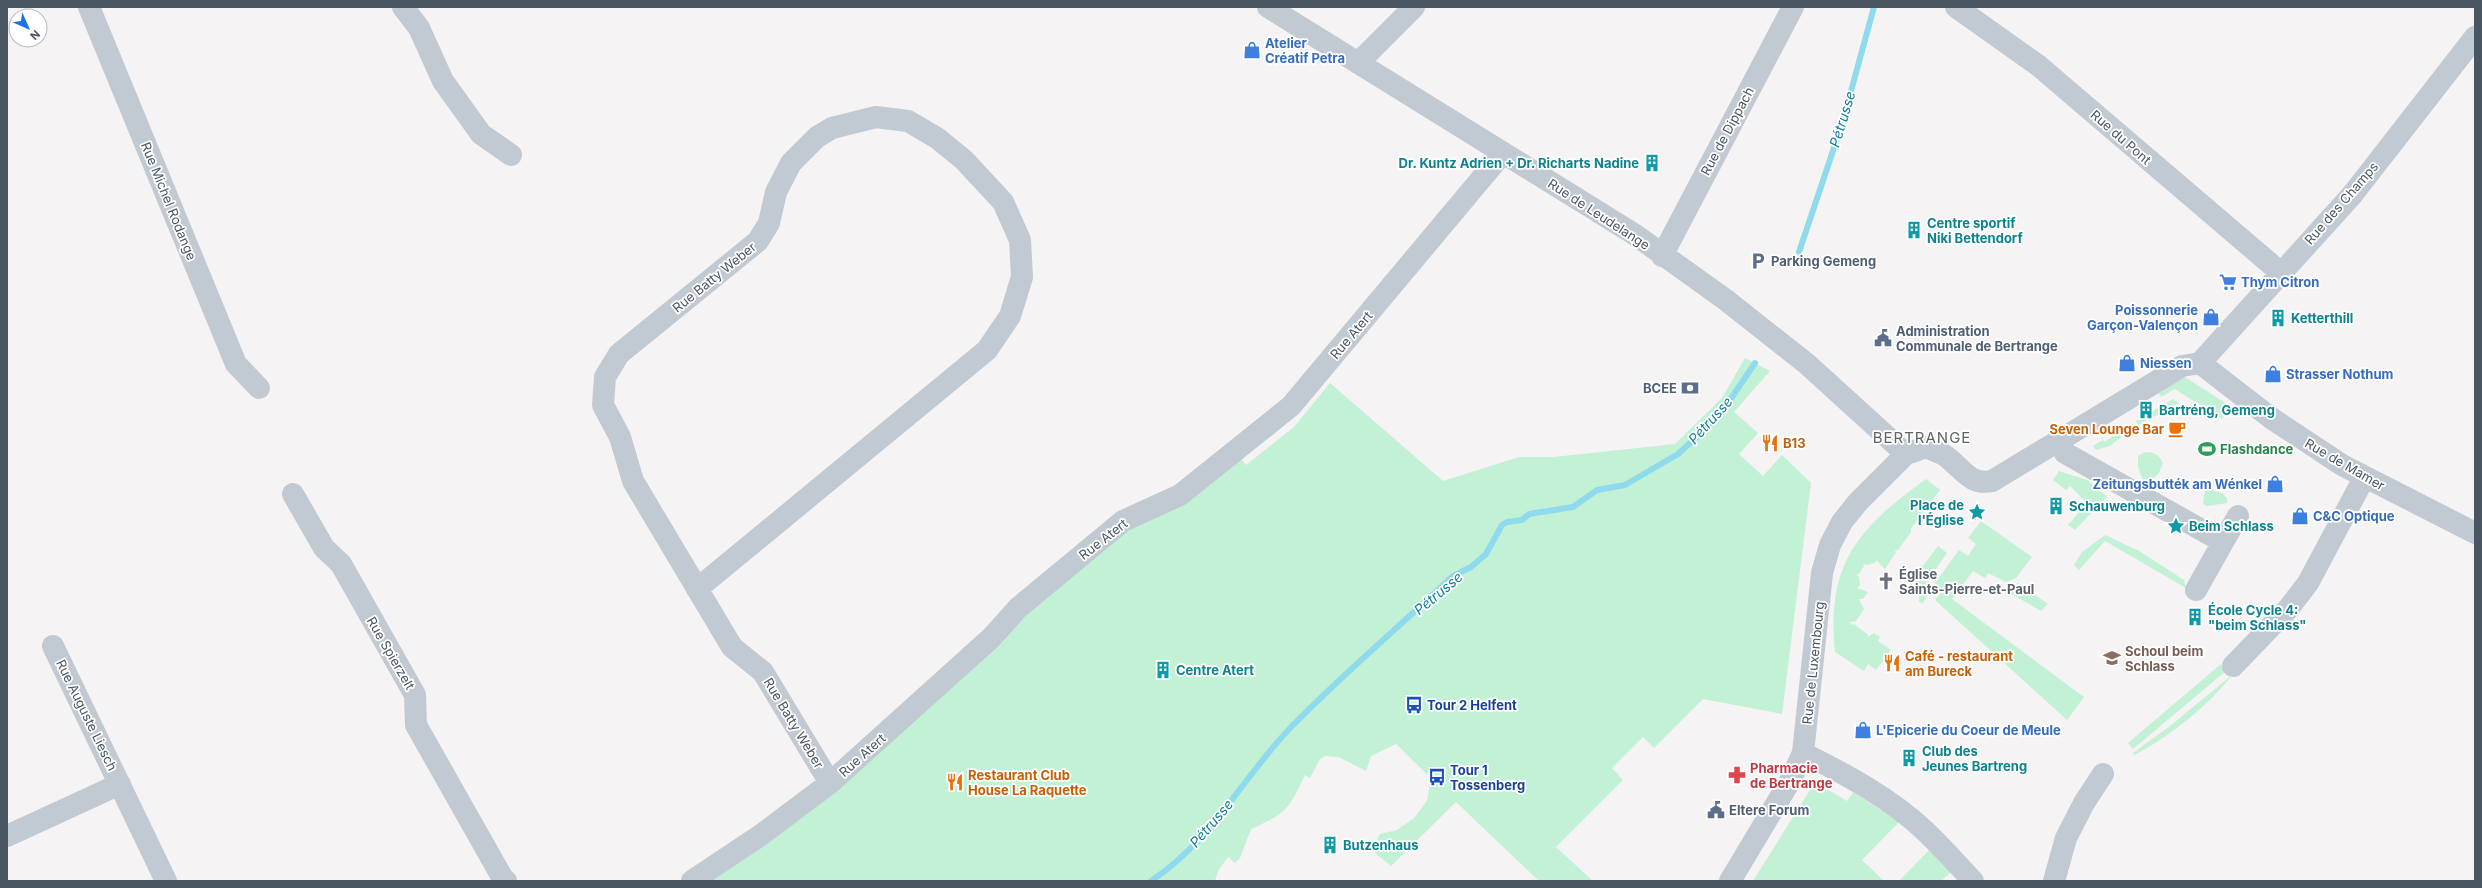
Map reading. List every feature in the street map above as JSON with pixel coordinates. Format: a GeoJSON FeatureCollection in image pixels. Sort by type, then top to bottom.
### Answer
{"type":"FeatureCollection","features":[{"type":"Feature","properties":{"kind":"street","name":"Rue Michel Rodange"},"geometry":{"type":"LineString","coordinates":[[89,7],[236,364],[258,388]]}},
{"type":"Feature","properties":{"kind":"street"},"geometry":{"type":"LineString","coordinates":[[404,7],[419,28],[443,81],[481,134],[511,155]]}},
{"type":"Feature","properties":{"kind":"street","name":"Rue de Leudelange"},"geometry":{"type":"LineString","coordinates":[[1268,7],[1502,154],[1634,234],[1662,256],[1726,300],[1807,364],[1906,454]]}},
{"type":"Feature","properties":{"kind":"street"},"geometry":{"type":"LineString","coordinates":[[1358,63],[1414,7]]}},
{"type":"Feature","properties":{"kind":"street","name":"Rue de Dippach"},"geometry":{"type":"LineString","coordinates":[[1662,256],[1792,7]]}},
{"type":"Feature","properties":{"kind":"street","name":"Rue du Pont"},"geometry":{"type":"LineString","coordinates":[[1956,7],[2039,66],[2280,272]]}},
{"type":"Feature","properties":{"kind":"street","name":"Rue des Champs"},"geometry":{"type":"LineString","coordinates":[[2191,365],[2245,316],[2280,272],[2352,194],[2475,37]]}},
{"type":"Feature","properties":{"kind":"street","name":"Rue Batty Weber"},"geometry":{"type":"LineString","coordinates":[[697,589],[988,350],[1010,316],[1022,278],[1020,240],[1003,202],[964,160],[937,138],[908,121],[876,118],[832,128],[817,137],[791,163],[776,192],[769,223],[758,241],[619,354],[605,377],[603,405],[620,437],[632,481],[697,589],[732,647],[763,672],[830,784]]}},
{"type":"Feature","properties":{"kind":"street","name":"Rue Atert"},"geometry":{"type":"LineString","coordinates":[[692,881],[761,836],[830,784],[991,638],[1018,608],[1123,521],[1180,495],[1291,406],[1502,154]]}},
{"type":"Feature","properties":{"kind":"street"},"geometry":{"type":"LineString","coordinates":[[1906,454],[1926,447],[1944,455],[1970,478],[1981,483],[1992,481],[2191,365]]}},
{"type":"Feature","properties":{"kind":"street","name":"Rue de Mamer"},"geometry":{"type":"LineString","coordinates":[[2191,365],[2364,478],[2475,533]]}},
{"type":"Feature","properties":{"kind":"street"},"geometry":{"type":"LineString","coordinates":[[2065,453],[2223,542]]}},
{"type":"Feature","properties":{"kind":"street","name":"Rue de Luxembourg"},"geometry":{"type":"LineString","coordinates":[[1730,881],[1790,781],[1803,753],[1822,573],[1830,545],[1842,522],[1858,502],[1906,454]]}},
{"type":"Feature","properties":{"kind":"street"},"geometry":{"type":"LineString","coordinates":[[2233,666],[2288,609],[2308,583],[2364,478]]}},
{"type":"Feature","properties":{"kind":"street","name":"Rue Spierzelt"},"geometry":{"type":"LineString","coordinates":[[293,494],[324,548],[341,564],[415,695],[416,725],[502,877],[506,881]]}},
{"type":"Feature","properties":{"kind":"street"},"geometry":{"type":"LineString","coordinates":[[2196,590],[2238,516]]}},
{"type":"Feature","properties":{"kind":"street","name":"Rue Auguste Liesch"},"geometry":{"type":"LineString","coordinates":[[53,646],[166,881]]}},
{"type":"Feature","properties":{"kind":"street"},"geometry":{"type":"LineString","coordinates":[[1803,753],[1861,785],[1897,809],[1924,830],[1973,881]]}},
{"type":"Feature","properties":{"kind":"street"},"geometry":{"type":"LineString","coordinates":[[2054,881],[2066,838],[2084,803],[2103,774]]}},
{"type":"Feature","properties":{"kind":"street","name":"Rue Auguste Liesch"},"geometry":{"type":"LineString","coordinates":[[7,836],[120,784]]}},
{"type":"Feature","properties":{"kind":"green space"},"geometry":{"type":"Polygon","coordinates":[[[1745,358],[1770,371],[1734,412],[1758,433],[1739,454],[1763,476],[1782,455],[1811,483],[1782,714],[1703,699],[1654,748],[1643,737],[1612,768],[1623,780],[1556,847],[1593,881],[1539,881],[1456,802],[1391,866],[1375,853],[1375,843],[1380,834],[1397,830],[1414,818],[1427,801],[1430,783],[1433,780],[1396,744],[1371,756],[1366,771],[1339,757],[1326,756],[1320,759],[1310,778],[1305,775],[1295,796],[1286,809],[1273,818],[1251,829],[1240,858],[1235,863],[1228,857],[1218,871],[1215,881],[692,881],[761,835],[1018,608],[1235,452],[1246,465],[1294,427],[1330,383],[1443,481],[1519,457],[1554,457],[1675,444],[1722,398],[1745,358]]]}},
{"type":"Feature","properties":{"kind":"green space"},"geometry":{"type":"Polygon","coordinates":[[[2185,377],[2230,406],[2222,419],[2175,389],[2161,397],[2158,392],[2185,377]]]}},
{"type":"Feature","properties":{"kind":"green space"},"geometry":{"type":"Polygon","coordinates":[[[2173,399],[2179,403],[2138,425],[2136,421],[2173,399]]]}},
{"type":"Feature","properties":{"kind":"green space"},"geometry":{"type":"Polygon","coordinates":[[[2123,428],[2126,433],[2110,446],[2096,450],[2093,446],[2103,440],[2105,442],[2123,428]]]}},
{"type":"Feature","properties":{"kind":"green space"},"geometry":{"type":"Polygon","coordinates":[[[2145,452],[2156,454],[2163,463],[2159,473],[2148,483],[2144,483],[2138,467],[2138,456],[2145,452]]]}},
{"type":"Feature","properties":{"kind":"green space"},"geometry":{"type":"Polygon","coordinates":[[[2059,471],[2087,480],[2107,497],[2075,530],[2068,525],[2087,503],[2070,486],[2066,490],[2053,480],[2059,471]]]}},
{"type":"Feature","properties":{"kind":"green space"},"geometry":{"type":"Polygon","coordinates":[[[1926,479],[1940,490],[1911,528],[1911,532],[1898,550],[1894,550],[1896,552],[1885,569],[1876,560],[1875,563],[1866,565],[1863,563],[1864,566],[1859,574],[1856,574],[1859,577],[1860,585],[1857,588],[1868,592],[1863,599],[1859,599],[1864,609],[1856,621],[1850,622],[1851,625],[1854,624],[1867,634],[1868,637],[1874,633],[1880,637],[1878,641],[1891,650],[1876,670],[1868,664],[1864,671],[1835,652],[1834,621],[1836,595],[1842,572],[1852,551],[1865,532],[1882,514],[1926,479]]]}},
{"type":"Feature","properties":{"kind":"green space"},"geometry":{"type":"Polygon","coordinates":[[[2209,489],[2224,494],[2227,499],[2227,503],[2207,506],[2203,504],[2205,491],[2209,489]]]}},
{"type":"Feature","properties":{"kind":"green space"},"geometry":{"type":"Polygon","coordinates":[[[1981,521],[2032,557],[2016,578],[2006,582],[1988,573],[1985,578],[1973,571],[1952,599],[2084,697],[2067,720],[1935,600],[1941,592],[1933,586],[1959,550],[1968,556],[1976,544],[1968,538],[1981,521]]]}},
{"type":"Feature","properties":{"kind":"green space"},"geometry":{"type":"Polygon","coordinates":[[[2105,535],[2139,551],[2184,580],[2186,588],[2105,541],[2079,570],[2074,565],[2082,552],[2105,535]]]}},
{"type":"Feature","properties":{"kind":"green space"},"geometry":{"type":"Polygon","coordinates":[[[1938,546],[1947,553],[1922,589],[1927,597],[1921,605],[1922,603],[1919,602],[1919,589],[1916,591],[1909,586],[1921,569],[1924,570],[1922,567],[1938,546]]]}},
{"type":"Feature","properties":{"kind":"green space"},"geometry":{"type":"Polygon","coordinates":[[[2018,583],[2048,604],[2041,611],[2005,590],[2018,583]]]}},
{"type":"Feature","properties":{"kind":"green space"},"geometry":{"type":"Polygon","coordinates":[[[2221,664],[2226,671],[2133,749],[2128,743],[2221,664]]]}},
{"type":"Feature","properties":{"kind":"green space"},"geometry":{"type":"Polygon","coordinates":[[[2232,675],[2213,697],[2187,720],[2160,740],[2134,755],[2133,753],[2170,726],[2232,675]]]}},
{"type":"Feature","properties":{"kind":"green space"},"geometry":{"type":"Polygon","coordinates":[[[1815,782],[1847,801],[1853,792],[1899,822],[1862,860],[1884,881],[1753,881],[1815,782]]]}},
{"type":"Feature","properties":{"kind":"green space"},"geometry":{"type":"Polygon","coordinates":[[[1929,850],[1951,872],[1941,881],[1899,881],[1929,850]]]}},
{"type":"Feature","properties":{"kind":"waterway","name":"Pétrusse"},"geometry":{"type":"LineString","coordinates":[[1799,252],[1842,124],[1874,7]]}},
{"type":"Feature","properties":{"kind":"waterway","name":"Pétrusse"},"geometry":{"type":"LineString","coordinates":[[1151,881],[1192,847],[1226,807],[1275,744],[1312,706],[1453,576],[1471,567],[1486,554],[1502,525],[1507,522],[1522,520],[1529,514],[1573,507],[1597,490],[1625,485],[1678,454],[1701,433],[1728,403],[1755,363]]}},
{"type":"Feature","properties":{"kind":"place","name":"Atelier Créatif Petra"},"geometry":{"type":"Point","coordinates":[1252,50]}},
{"type":"Feature","properties":{"kind":"place","name":"Dr. Kuntz Adrien + Dr. Richarts Nadine"},"geometry":{"type":"Point","coordinates":[1652,163]}},
{"type":"Feature","properties":{"kind":"place","name":"Centre sportif Niki Bettendorf"},"geometry":{"type":"Point","coordinates":[1914,230]}},
{"type":"Feature","properties":{"kind":"place","name":"Parking Gemeng"},"geometry":{"type":"Point","coordinates":[1758,261]}},
{"type":"Feature","properties":{"kind":"place","name":"Thym Citron"},"geometry":{"type":"Point","coordinates":[2228,282]}},
{"type":"Feature","properties":{"kind":"place","name":"Poissonnerie Garçon-Valençon"},"geometry":{"type":"Point","coordinates":[2211,317]}},
{"type":"Feature","properties":{"kind":"place","name":"Ketterthill"},"geometry":{"type":"Point","coordinates":[2278,318]}},
{"type":"Feature","properties":{"kind":"place","name":"Administration Communale de Bertrange"},"geometry":{"type":"Point","coordinates":[1883,338]}},
{"type":"Feature","properties":{"kind":"place","name":"Niessen"},"geometry":{"type":"Point","coordinates":[2127,363]}},
{"type":"Feature","properties":{"kind":"place","name":"Strasser Nothum"},"geometry":{"type":"Point","coordinates":[2273,374]}},
{"type":"Feature","properties":{"kind":"place","name":"BCEE"},"geometry":{"type":"Point","coordinates":[1690,388]}},
{"type":"Feature","properties":{"kind":"place","name":"Bartréng, Gemeng"},"geometry":{"type":"Point","coordinates":[2146,410]}},
{"type":"Feature","properties":{"kind":"place","name":"Seven Lounge Bar"},"geometry":{"type":"Point","coordinates":[2177,429]}},
{"type":"Feature","properties":{"kind":"place","name":"B13"},"geometry":{"type":"Point","coordinates":[1770,443]}},
{"type":"Feature","properties":{"kind":"place","name":"Flashdance"},"geometry":{"type":"Point","coordinates":[2207,449]}},
{"type":"Feature","properties":{"kind":"place","name":"Zeitungsbutték am Wénkel"},"geometry":{"type":"Point","coordinates":[2275,484]}},
{"type":"Feature","properties":{"kind":"place","name":"Schauwenburg"},"geometry":{"type":"Point","coordinates":[2056,506]}},
{"type":"Feature","properties":{"kind":"place","name":"Place de l'Église"},"geometry":{"type":"Point","coordinates":[1977,512]}},
{"type":"Feature","properties":{"kind":"place","name":"C&C Optique"},"geometry":{"type":"Point","coordinates":[2300,516]}},
{"type":"Feature","properties":{"kind":"place","name":"Beim Schlass"},"geometry":{"type":"Point","coordinates":[2176,526]}},
{"type":"Feature","properties":{"kind":"place","name":"Église Saints-Pierre-et-Paul"},"geometry":{"type":"Point","coordinates":[1886,581]}},
{"type":"Feature","properties":{"kind":"place","name":"École Cycle 4: \"beim Schlass\""},"geometry":{"type":"Point","coordinates":[2195,617]}},
{"type":"Feature","properties":{"kind":"place","name":"Schoul beim Schlass"},"geometry":{"type":"Point","coordinates":[2112,658]}},
{"type":"Feature","properties":{"kind":"place","name":"Café - restaurant am Bureck"},"geometry":{"type":"Point","coordinates":[1892,663]}},
{"type":"Feature","properties":{"kind":"place","name":"Centre Atert"},"geometry":{"type":"Point","coordinates":[1163,670]}},
{"type":"Feature","properties":{"kind":"place","name":"Tour 2 Helfent"},"geometry":{"type":"Point","coordinates":[1414,705]}},
{"type":"Feature","properties":{"kind":"place","name":"L'Epicerie du Coeur de Meule"},"geometry":{"type":"Point","coordinates":[1863,730]}},
{"type":"Feature","properties":{"kind":"place","name":"Club des Jeunes Bartreng"},"geometry":{"type":"Point","coordinates":[1909,758]}},
{"type":"Feature","properties":{"kind":"place","name":"Pharmacie de Bertrange"},"geometry":{"type":"Point","coordinates":[1737,775]}},
{"type":"Feature","properties":{"kind":"place","name":"Tour 1 Tossenberg"},"geometry":{"type":"Point","coordinates":[1437,777]}},
{"type":"Feature","properties":{"kind":"place","name":"Restaurant Club House La Raquette"},"geometry":{"type":"Point","coordinates":[955,782]}},
{"type":"Feature","properties":{"kind":"place","name":"Eltere Forum"},"geometry":{"type":"Point","coordinates":[1716,810]}},
{"type":"Feature","properties":{"kind":"place","name":"Butzenhaus"},"geometry":{"type":"Point","coordinates":[1330,845]}},
{"type":"Feature","properties":{"kind":"district","name":"BERTRANGE"},"geometry":{"type":"Point","coordinates":[1922,437]}}]}
